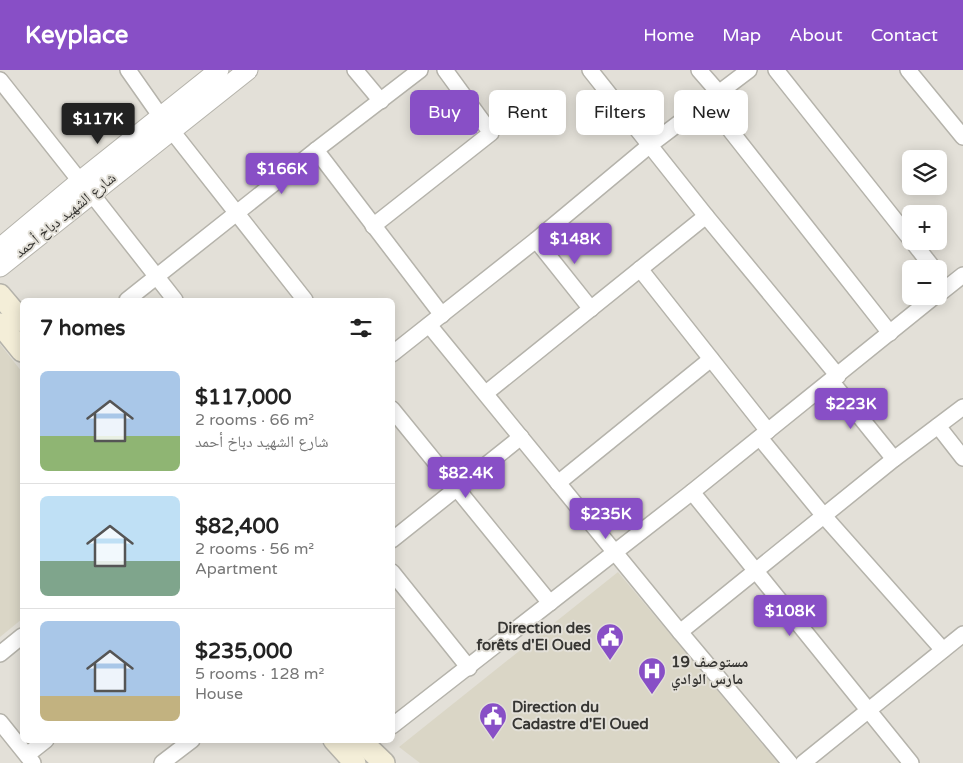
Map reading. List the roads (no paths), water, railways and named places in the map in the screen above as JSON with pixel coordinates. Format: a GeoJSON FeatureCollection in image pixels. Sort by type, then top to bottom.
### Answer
{"type":"FeatureCollection","features":[{"type":"Feature","properties":{"kind":"main road"},"geometry":{"type":"LineString","coordinates":[[0,295],[20,319]]}},
{"type":"Feature","properties":{"kind":"main road"},"geometry":{"type":"LineString","coordinates":[[0,324],[20,349]]}},
{"type":"Feature","properties":{"kind":"main road"},"geometry":{"type":"LineString","coordinates":[[340,743],[384,763]]}},
{"type":"Feature","properties":{"kind":"street"},"geometry":{"type":"LineString","coordinates":[[128,70],[303,298]]}},
{"type":"Feature","properties":{"kind":"street","name":"شارع الشهيد دباخ أحمد"},"geometry":{"type":"LineString","coordinates":[[167,123],[219,70]]}},
{"type":"Feature","properties":{"kind":"street","name":"شارع الشهيد دباخ أحمد"},"geometry":{"type":"LineString","coordinates":[[0,248],[86,187],[167,123],[248,70]]}},
{"type":"Feature","properties":{"kind":"street"},"geometry":{"type":"LineString","coordinates":[[355,70],[381,101]]}},
{"type":"Feature","properties":{"kind":"street"},"geometry":{"type":"LineString","coordinates":[[129,298],[236,212],[420,70]]}},
{"type":"Feature","properties":{"kind":"street"},"geometry":{"type":"LineString","coordinates":[[373,226],[491,133],[445,70]]}},
{"type":"Feature","properties":{"kind":"street"},"geometry":{"type":"LineString","coordinates":[[699,70],[709,90]]}},
{"type":"Feature","properties":{"kind":"street"},"geometry":{"type":"LineString","coordinates":[[723,90],[749,70]]}},
{"type":"Feature","properties":{"kind":"street"},"geometry":{"type":"LineString","coordinates":[[776,70],[902,228]]}},
{"type":"Feature","properties":{"kind":"street"},"geometry":{"type":"LineString","coordinates":[[908,70],[963,137]]}},
{"type":"Feature","properties":{"kind":"street"},"geometry":{"type":"LineString","coordinates":[[593,71],[835,378],[894,459]]}},
{"type":"Feature","properties":{"kind":"street"},"geometry":{"type":"LineString","coordinates":[[0,80],[172,298]]}},
{"type":"Feature","properties":{"kind":"street"},"geometry":{"type":"LineString","coordinates":[[395,352],[674,127]]}},
{"type":"Feature","properties":{"kind":"street"},"geometry":{"type":"LineString","coordinates":[[741,135],[890,333]]}},
{"type":"Feature","properties":{"kind":"street"},"geometry":{"type":"LineString","coordinates":[[316,150],[442,315]]}},
{"type":"Feature","properties":{"kind":"street","name":"شارع الشهيد دباخ أحمد"},"geometry":{"type":"LineString","coordinates":[[0,266],[86,187]]}},
{"type":"Feature","properties":{"kind":"street"},"geometry":{"type":"LineString","coordinates":[[486,393],[706,216]]}},
{"type":"Feature","properties":{"kind":"street"},"geometry":{"type":"LineString","coordinates":[[536,240],[591,309]]}},
{"type":"Feature","properties":{"kind":"street"},"geometry":{"type":"LineString","coordinates":[[919,250],[927,260]]}},
{"type":"Feature","properties":{"kind":"street"},"geometry":{"type":"LineString","coordinates":[[640,269],[712,360],[824,516],[943,650]]}},
{"type":"Feature","properties":{"kind":"street"},"geometry":{"type":"LineString","coordinates":[[947,282],[963,274]]}},
{"type":"Feature","properties":{"kind":"street"},"geometry":{"type":"LineString","coordinates":[[395,724],[469,668],[692,492],[924,305]]}},
{"type":"Feature","properties":{"kind":"street"},"geometry":{"type":"LineString","coordinates":[[429,325],[680,632],[790,763]]}},
{"type":"Feature","properties":{"kind":"street"},"geometry":{"type":"LineString","coordinates":[[558,483],[712,360]]}},
{"type":"Feature","properties":{"kind":"street"},"geometry":{"type":"LineString","coordinates":[[680,632],[894,459],[963,406]]}},
{"type":"Feature","properties":{"kind":"street"},"geometry":{"type":"LineString","coordinates":[[395,414],[550,603]]}},
{"type":"Feature","properties":{"kind":"street"},"geometry":{"type":"LineString","coordinates":[[938,426],[963,458]]}},
{"type":"Feature","properties":{"kind":"street"},"geometry":{"type":"LineString","coordinates":[[395,538],[521,437]]}},
{"type":"Feature","properties":{"kind":"street"},"geometry":{"type":"LineString","coordinates":[[692,492],[911,763]]}},
{"type":"Feature","properties":{"kind":"street"},"geometry":{"type":"LineString","coordinates":[[395,581],[469,668]]}},
{"type":"Feature","properties":{"kind":"street"},"geometry":{"type":"LineString","coordinates":[[802,763],[963,634]]}},
{"type":"Feature","properties":{"kind":"street"},"geometry":{"type":"LineString","coordinates":[[0,654],[20,638]]}},
{"type":"Feature","properties":{"kind":"street"},"geometry":{"type":"LineString","coordinates":[[0,722],[30,759],[43,743]]}},
{"type":"Feature","properties":{"kind":"street"},"geometry":{"type":"LineString","coordinates":[[162,763],[188,743]]}},
{"type":"Feature","properties":{"kind":"place","name":"Direction des forêts d'El Oued"},"geometry":{"type":"Point","coordinates":[610,661]}},
{"type":"Feature","properties":{"kind":"place","name":"مستوصف 19 مارس الوادي"},"geometry":{"type":"Point","coordinates":[652,695]}},
{"type":"Feature","properties":{"kind":"place","name":"Direction du Cadastre d'El Oued"},"geometry":{"type":"Point","coordinates":[493,740]}}]}
